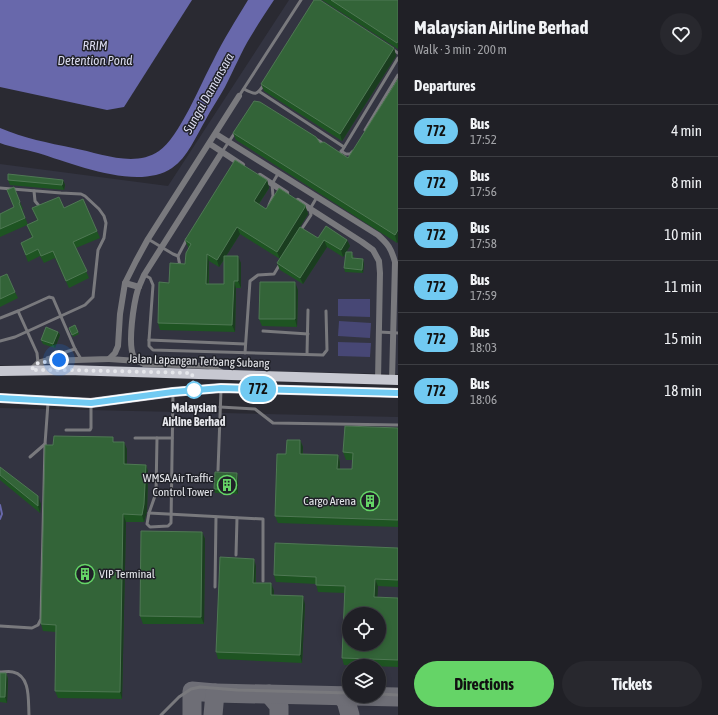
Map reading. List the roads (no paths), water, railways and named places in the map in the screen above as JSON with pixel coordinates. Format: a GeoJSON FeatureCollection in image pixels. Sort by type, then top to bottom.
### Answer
{"type":"FeatureCollection","features":[{"type":"Feature","properties":{"kind":"main road","name":"Jalan Lapangan Terbang Subang"},"geometry":{"type":"LineString","coordinates":[[0,371],[35,364],[67,370],[395,380]]}},
{"type":"Feature","properties":{"kind":"main road"},"geometry":{"type":"LineString","coordinates":[[0,398],[91,403],[173,392],[221,388],[398,393]]}},
{"type":"Feature","properties":{"kind":"street"},"geometry":{"type":"LineString","coordinates":[[109,359],[115,353],[118,346],[120,314],[125,282],[148,239],[210,144],[239,96]]}},
{"type":"Feature","properties":{"kind":"street"},"geometry":{"type":"LineString","coordinates":[[216,134],[378,235],[392,249],[396,258],[395,380]]}},
{"type":"Feature","properties":{"kind":"street"},"geometry":{"type":"LineString","coordinates":[[210,144],[248,169]]}},
{"type":"Feature","properties":{"kind":"street"},"geometry":{"type":"LineString","coordinates":[[138,361],[132,350],[133,316],[139,288],[144,275],[222,152]]}},
{"type":"Feature","properties":{"kind":"street"},"geometry":{"type":"LineString","coordinates":[[254,172],[373,250],[378,261],[380,273],[378,380]]}},
{"type":"Feature","properties":{"kind":"street"},"geometry":{"type":"LineString","coordinates":[[125,282],[139,288]]}},
{"type":"Feature","properties":{"kind":"street"},"geometry":{"type":"LineString","coordinates":[[120,314],[133,316]]}},
{"type":"Feature","properties":{"kind":"street"},"geometry":{"type":"LineString","coordinates":[[35,364],[59,360],[109,359],[138,361],[144,364],[208,366],[224,374]]}},
{"type":"Feature","properties":{"kind":"lane"},"geometry":{"type":"LineString","coordinates":[[239,96],[301,0]]}},
{"type":"Feature","properties":{"kind":"lane"},"geometry":{"type":"LineString","coordinates":[[386,45],[398,53]]}},
{"type":"Feature","properties":{"kind":"lane"},"geometry":{"type":"LineString","coordinates":[[356,145],[350,154],[341,153],[398,58]]}},
{"type":"Feature","properties":{"kind":"lane"},"geometry":{"type":"LineString","coordinates":[[364,132],[398,75]]}},
{"type":"Feature","properties":{"kind":"lane"},"geometry":{"type":"LineString","coordinates":[[244,89],[256,94],[260,92],[266,82]]}},
{"type":"Feature","properties":{"kind":"lane"},"geometry":{"type":"LineString","coordinates":[[260,92],[344,147]]}},
{"type":"Feature","properties":{"kind":"lane"},"geometry":{"type":"LineString","coordinates":[[222,152],[237,129]]}},
{"type":"Feature","properties":{"kind":"lane"},"geometry":{"type":"LineString","coordinates":[[310,135],[320,142],[324,148]]}},
{"type":"Feature","properties":{"kind":"lane"},"geometry":{"type":"LineString","coordinates":[[232,168],[236,161]]}},
{"type":"Feature","properties":{"kind":"lane"},"geometry":{"type":"LineString","coordinates":[[267,211],[273,196],[272,184],[279,172]]}},
{"type":"Feature","properties":{"kind":"lane"},"geometry":{"type":"LineString","coordinates":[[0,188],[81,194],[86,196],[99,209],[104,216],[106,223],[104,238],[98,250],[93,297],[85,305],[27,332],[0,341]]}},
{"type":"Feature","properties":{"kind":"lane"},"geometry":{"type":"LineString","coordinates":[[34,191],[35,201],[38,206],[41,208],[47,208]]}},
{"type":"Feature","properties":{"kind":"lane"},"geometry":{"type":"LineString","coordinates":[[57,200],[61,193]]}},
{"type":"Feature","properties":{"kind":"lane"},"geometry":{"type":"LineString","coordinates":[[298,234],[311,214],[310,208],[317,197]]}},
{"type":"Feature","properties":{"kind":"lane"},"geometry":{"type":"LineString","coordinates":[[180,266],[178,256],[190,234]]}},
{"type":"Feature","properties":{"kind":"lane"},"geometry":{"type":"LineString","coordinates":[[148,239],[178,256]]}},
{"type":"Feature","properties":{"kind":"lane"},"geometry":{"type":"LineString","coordinates":[[245,353],[250,281],[258,275],[274,274],[282,261]]}},
{"type":"Feature","properties":{"kind":"lane"},"geometry":{"type":"LineString","coordinates":[[144,275],[150,278],[153,284],[149,340],[149,346],[153,350],[323,355],[327,350],[326,311]]}},
{"type":"Feature","properties":{"kind":"lane"},"geometry":{"type":"LineString","coordinates":[[0,318],[49,297],[53,298],[75,349],[82,360]]}},
{"type":"Feature","properties":{"kind":"lane"},"geometry":{"type":"LineString","coordinates":[[307,354],[308,310]]}},
{"type":"Feature","properties":{"kind":"lane"},"geometry":{"type":"LineString","coordinates":[[18,311],[37,353],[35,364]]}},
{"type":"Feature","properties":{"kind":"lane"},"geometry":{"type":"LineString","coordinates":[[263,331],[308,334]]}},
{"type":"Feature","properties":{"kind":"lane"},"geometry":{"type":"LineString","coordinates":[[379,332],[396,333]]}},
{"type":"Feature","properties":{"kind":"lane"},"geometry":{"type":"LineString","coordinates":[[149,340],[245,344]]}},
{"type":"Feature","properties":{"kind":"lane"},"geometry":{"type":"LineString","coordinates":[[35,364],[75,349]]}},
{"type":"Feature","properties":{"kind":"lane"},"geometry":{"type":"LineString","coordinates":[[218,470],[221,388]]}},
{"type":"Feature","properties":{"kind":"lane"},"geometry":{"type":"LineString","coordinates":[[157,438],[156,493],[149,513],[148,524],[150,527],[168,526],[171,523],[173,392]]}},
{"type":"Feature","properties":{"kind":"lane"},"geometry":{"type":"LineString","coordinates":[[0,626],[32,628],[38,625],[41,619],[45,444],[48,401]]}},
{"type":"Feature","properties":{"kind":"lane"},"geometry":{"type":"LineString","coordinates":[[66,430],[90,430],[91,403]]}},
{"type":"Feature","properties":{"kind":"lane"},"geometry":{"type":"LineString","coordinates":[[220,407],[255,409],[273,423],[398,425]]}},
{"type":"Feature","properties":{"kind":"lane"},"geometry":{"type":"LineString","coordinates":[[135,438],[172,438]]}},
{"type":"Feature","properties":{"kind":"lane"},"geometry":{"type":"LineString","coordinates":[[30,457],[45,444]]}},
{"type":"Feature","properties":{"kind":"lane"},"geometry":{"type":"LineString","coordinates":[[149,513],[263,520],[263,582]]}},
{"type":"Feature","properties":{"kind":"lane"},"geometry":{"type":"LineString","coordinates":[[215,587],[216,517]]}},
{"type":"Feature","properties":{"kind":"lane"},"geometry":{"type":"LineString","coordinates":[[236,555],[237,518]]}},
{"type":"Feature","properties":{"kind":"lane"},"geometry":{"type":"LineString","coordinates":[[0,672],[14,672],[24,679],[27,686],[29,715]]}},
{"type":"Feature","properties":{"kind":"lane"},"geometry":{"type":"LineString","coordinates":[[161,715],[179,697],[191,689],[200,688],[342,693]]}},
{"type":"Feature","properties":{"kind":"lane"},"geometry":{"type":"LineString","coordinates":[[386,694],[398,695]]}},
{"type":"Feature","properties":{"kind":"water","name":"RRIM Detention Pond"},"geometry":{"type":"Polygon","coordinates":[[[0,0],[192,0],[124,107],[107,110],[0,87],[0,0]]]}},
{"type":"Feature","properties":{"kind":"water","name":"Sungai Damansara"},"geometry":{"type":"Polygon","coordinates":[[[248,0],[274,0],[247,42],[225,87],[191,146],[183,158],[172,168],[158,174],[142,177],[124,176],[87,169],[38,153],[0,143],[0,128],[36,140],[117,158],[139,158],[149,156],[159,151],[167,144],[182,123],[221,45],[248,0]]]}},
{"type":"Feature","properties":{"kind":"waterway"},"geometry":{"type":"LineString","coordinates":[[0,505],[2,514],[0,519]]}},
{"type":"Feature","properties":{"kind":"place","name":"Malaysian Airline Berhad"},"geometry":{"type":"Point","coordinates":[194,390]}},
{"type":"Feature","properties":{"kind":"place","name":"WMSA Air Traffic Control Tower"},"geometry":{"type":"Point","coordinates":[227,485]}},
{"type":"Feature","properties":{"kind":"place","name":"Cargo Arena"},"geometry":{"type":"Point","coordinates":[370,501]}},
{"type":"Feature","properties":{"kind":"place","name":"VIP Terminal"},"geometry":{"type":"Point","coordinates":[85,574]}}]}
